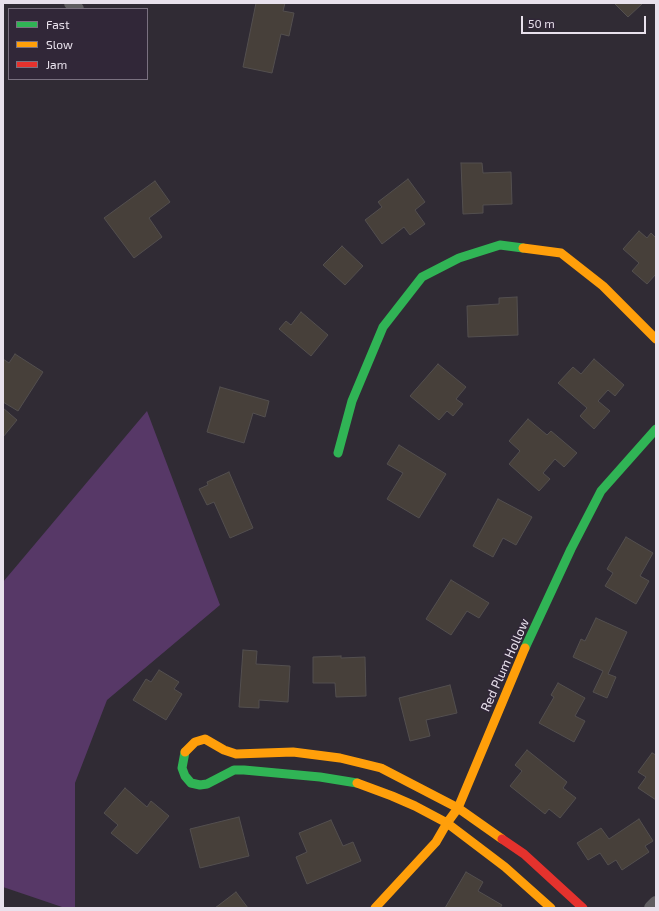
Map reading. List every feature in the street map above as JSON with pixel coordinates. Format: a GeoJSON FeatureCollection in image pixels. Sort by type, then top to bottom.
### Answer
{"type":"FeatureCollection","features":[{"type":"Feature","properties":{"kind":"street"},"geometry":{"type":"LineString","coordinates":[[338,453],[352,401],[383,327],[422,277],[459,258],[500,245],[561,253],[603,286],[656,339]]}},
{"type":"Feature","properties":{"kind":"street","name":"Red Plum Hollow"},"geometry":{"type":"LineString","coordinates":[[375,908],[436,842],[458,808],[520,660],[571,549],[601,491],[656,429]]}},
{"type":"Feature","properties":{"kind":"street"},"geometry":{"type":"LineString","coordinates":[[551,908],[505,867],[447,823],[392,796],[358,783],[320,777],[249,770],[234,770],[208,784],[200,785],[191,782],[182,768],[184,753],[194,742],[205,739],[224,750],[236,754],[293,752],[340,758],[381,768],[458,808],[524,854],[583,908]]}},
{"type":"Feature","properties":{"kind":"street"},"geometry":{"type":"LineString","coordinates":[[651,908],[656,903]]}},
{"type":"Feature","properties":{"kind":"shaded area"},"geometry":{"type":"Polygon","coordinates":[[[147,411],[220,605],[107,700],[75,783],[75,908],[65,908],[3,887],[3,582],[147,411]]]}},
{"type":"Feature","properties":{"kind":"building"},"geometry":{"type":"Polygon","coordinates":[[[256,3],[285,3],[283,11],[294,13],[289,36],[281,34],[272,73],[243,67],[256,3]]]}},
{"type":"Feature","properties":{"kind":"building"},"geometry":{"type":"Polygon","coordinates":[[[614,3],[643,3],[628,17],[614,3]]]}},
{"type":"Feature","properties":{"kind":"building"},"geometry":{"type":"Polygon","coordinates":[[[461,163],[482,163],[483,173],[511,172],[512,204],[483,205],[483,213],[463,214],[461,163]]]}},
{"type":"Feature","properties":{"kind":"building"},"geometry":{"type":"Polygon","coordinates":[[[408,179],[425,202],[415,210],[425,224],[410,235],[404,227],[382,244],[365,220],[382,207],[378,202],[408,179]]]}},
{"type":"Feature","properties":{"kind":"building"},"geometry":{"type":"Polygon","coordinates":[[[155,181],[170,202],[149,218],[162,237],[134,258],[104,218],[155,181]]]}},
{"type":"Feature","properties":{"kind":"building"},"geometry":{"type":"Polygon","coordinates":[[[639,231],[647,238],[651,233],[656,238],[656,274],[647,284],[632,271],[639,263],[623,249],[639,231]]]}},
{"type":"Feature","properties":{"kind":"building"},"geometry":{"type":"Polygon","coordinates":[[[342,246],[363,266],[345,285],[323,265],[342,246]]]}},
{"type":"Feature","properties":{"kind":"building"},"geometry":{"type":"Polygon","coordinates":[[[517,297],[518,335],[468,337],[467,306],[499,304],[499,298],[517,297]]]}},
{"type":"Feature","properties":{"kind":"building"},"geometry":{"type":"Polygon","coordinates":[[[301,312],[328,335],[311,356],[279,329],[286,321],[291,325],[301,312]]]}},
{"type":"Feature","properties":{"kind":"building"},"geometry":{"type":"Polygon","coordinates":[[[15,354],[43,372],[18,411],[3,402],[3,359],[9,363],[15,354]]]}},
{"type":"Feature","properties":{"kind":"building"},"geometry":{"type":"Polygon","coordinates":[[[594,359],[624,385],[615,396],[608,390],[598,401],[610,411],[594,429],[580,416],[587,408],[558,383],[573,367],[581,374],[594,359]]]}},
{"type":"Feature","properties":{"kind":"building"},"geometry":{"type":"Polygon","coordinates":[[[438,364],[466,387],[456,399],[463,404],[453,416],[447,411],[439,420],[410,396],[438,364]]]}},
{"type":"Feature","properties":{"kind":"building"},"geometry":{"type":"Polygon","coordinates":[[[220,387],[269,401],[265,417],[253,413],[244,443],[207,432],[220,387]]]}},
{"type":"Feature","properties":{"kind":"building"},"geometry":{"type":"Polygon","coordinates":[[[3,408],[17,420],[3,437],[3,408]]]}},
{"type":"Feature","properties":{"kind":"building"},"geometry":{"type":"Polygon","coordinates":[[[528,419],[547,435],[551,431],[577,453],[564,467],[555,459],[543,473],[550,479],[539,491],[509,464],[520,451],[509,441],[528,419]]]}},
{"type":"Feature","properties":{"kind":"building"},"geometry":{"type":"Polygon","coordinates":[[[399,445],[446,474],[419,518],[387,499],[403,473],[387,464],[399,445]]]}},
{"type":"Feature","properties":{"kind":"building"},"geometry":{"type":"Polygon","coordinates":[[[229,472],[253,528],[230,538],[214,502],[207,505],[199,489],[208,485],[207,482],[229,472]]]}},
{"type":"Feature","properties":{"kind":"building"},"geometry":{"type":"Polygon","coordinates":[[[498,499],[532,517],[516,545],[503,538],[493,557],[473,546],[498,499]]]}},
{"type":"Feature","properties":{"kind":"building"},"geometry":{"type":"Polygon","coordinates":[[[626,537],[653,553],[640,576],[649,581],[636,604],[605,586],[613,573],[607,569],[626,537]]]}},
{"type":"Feature","properties":{"kind":"building"},"geometry":{"type":"Polygon","coordinates":[[[451,580],[489,603],[479,618],[467,611],[451,635],[426,619],[451,580]]]}},
{"type":"Feature","properties":{"kind":"building"},"geometry":{"type":"Polygon","coordinates":[[[596,618],[627,632],[608,674],[616,677],[607,698],[593,692],[603,671],[573,657],[581,639],[585,641],[596,618]]]}},
{"type":"Feature","properties":{"kind":"building"},"geometry":{"type":"Polygon","coordinates":[[[243,650],[257,651],[256,664],[290,666],[288,702],[259,700],[259,708],[239,707],[243,650]]]}},
{"type":"Feature","properties":{"kind":"building"},"geometry":{"type":"Polygon","coordinates":[[[341,656],[341,658],[365,657],[366,696],[336,697],[335,683],[313,683],[313,657],[341,656]]]}},
{"type":"Feature","properties":{"kind":"building"},"geometry":{"type":"Polygon","coordinates":[[[159,670],[179,682],[174,689],[182,694],[166,720],[133,700],[146,679],[151,682],[159,670]]]}},
{"type":"Feature","properties":{"kind":"building"},"geometry":{"type":"Polygon","coordinates":[[[558,683],[585,698],[575,716],[585,721],[574,742],[539,723],[554,697],[551,695],[558,683]]]}},
{"type":"Feature","properties":{"kind":"building"},"geometry":{"type":"Polygon","coordinates":[[[450,685],[457,713],[426,720],[430,736],[410,741],[399,698],[450,685]]]}},
{"type":"Feature","properties":{"kind":"building"},"geometry":{"type":"Polygon","coordinates":[[[527,750],[567,782],[563,788],[576,798],[560,818],[549,809],[545,814],[510,786],[522,771],[515,765],[527,750]]]}},
{"type":"Feature","properties":{"kind":"building"},"geometry":{"type":"Polygon","coordinates":[[[652,753],[656,755],[656,800],[638,788],[646,777],[638,772],[652,753]]]}},
{"type":"Feature","properties":{"kind":"building"},"geometry":{"type":"Polygon","coordinates":[[[125,788],[147,807],[151,801],[169,816],[137,854],[111,833],[118,825],[104,813],[125,788]]]}},
{"type":"Feature","properties":{"kind":"building"},"geometry":{"type":"Polygon","coordinates":[[[239,817],[249,856],[200,868],[190,829],[239,817]]]}},
{"type":"Feature","properties":{"kind":"building"},"geometry":{"type":"Polygon","coordinates":[[[639,819],[653,841],[645,846],[649,852],[622,870],[616,860],[608,865],[600,853],[588,860],[577,843],[601,828],[609,839],[639,819]]]}},
{"type":"Feature","properties":{"kind":"building"},"geometry":{"type":"Polygon","coordinates":[[[331,820],[343,846],[353,842],[361,861],[307,884],[296,857],[307,852],[299,833],[331,820]]]}},
{"type":"Feature","properties":{"kind":"building"},"geometry":{"type":"Polygon","coordinates":[[[466,872],[483,882],[478,891],[502,905],[500,908],[445,908],[466,872]]]}},
{"type":"Feature","properties":{"kind":"building"},"geometry":{"type":"Polygon","coordinates":[[[236,892],[248,908],[215,908],[236,892]]]}},
{"type":"Feature","properties":{"kind":"traffic: fast"},"geometry":{"type":"LineString","coordinates":[[338,453],[352,401],[383,327],[422,277],[459,258],[500,245],[523,248]]}},
{"type":"Feature","properties":{"kind":"traffic: fast"},"geometry":{"type":"LineString","coordinates":[[525,648],[571,549],[601,491],[656,429]]}},
{"type":"Feature","properties":{"kind":"traffic: fast"},"geometry":{"type":"LineString","coordinates":[[185,752],[182,768],[185,776],[191,783],[200,785],[207,784],[234,770],[320,777],[357,783]]}},
{"type":"Feature","properties":{"kind":"traffic: slow"},"geometry":{"type":"LineString","coordinates":[[523,248],[561,253],[603,286],[656,339]]}},
{"type":"Feature","properties":{"kind":"traffic: slow"},"geometry":{"type":"LineString","coordinates":[[375,908],[436,842],[458,808],[525,648]]}},
{"type":"Feature","properties":{"kind":"traffic: slow"},"geometry":{"type":"LineString","coordinates":[[185,752],[195,742],[205,739],[224,750],[236,754],[293,752],[340,758],[381,768],[458,808],[502,839]]}},
{"type":"Feature","properties":{"kind":"traffic: slow"},"geometry":{"type":"LineString","coordinates":[[357,783],[415,806],[447,823],[505,867],[551,908]]}},
{"type":"Feature","properties":{"kind":"traffic: jam"},"geometry":{"type":"LineString","coordinates":[[502,839],[524,854],[583,908]]}}]}
